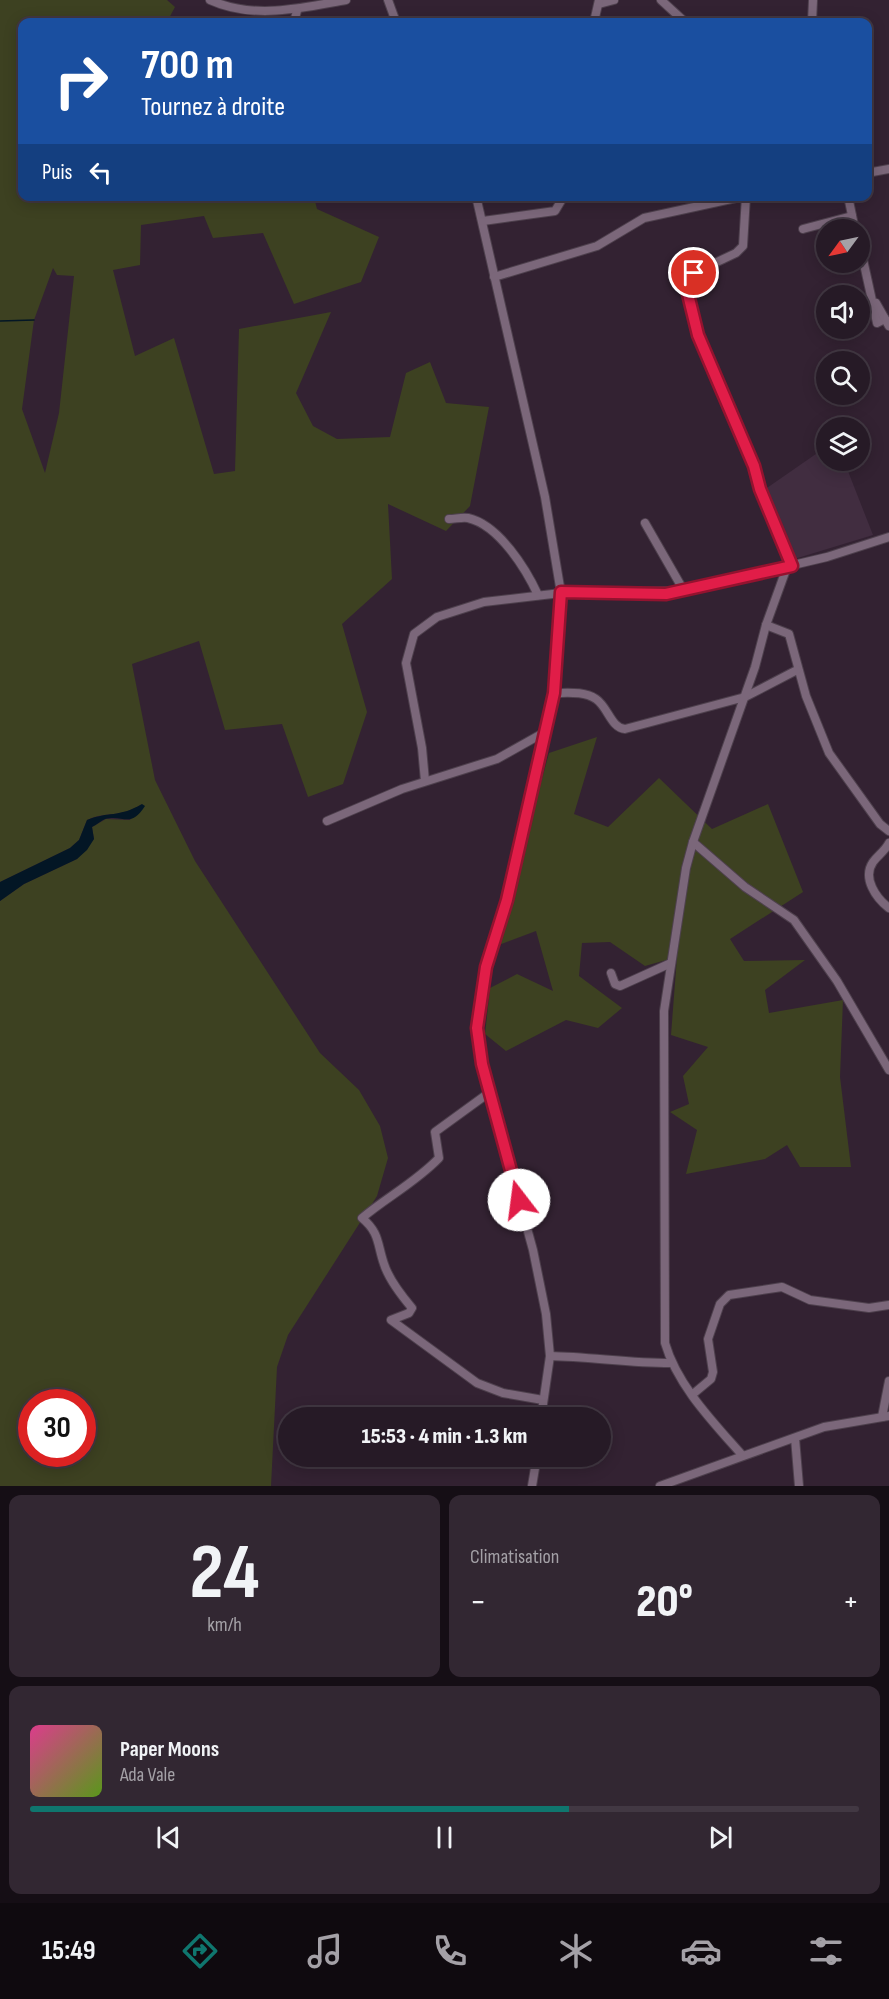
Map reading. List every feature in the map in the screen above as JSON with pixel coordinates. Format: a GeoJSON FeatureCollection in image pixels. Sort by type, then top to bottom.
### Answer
{"type":"FeatureCollection","features":[{"type":"Feature","properties":{"kind":"street"},"geometry":{"type":"LineString","coordinates":[[210,0],[257,10],[297,10],[346,0]]}},
{"type":"Feature","properties":{"kind":"street"},"geometry":{"type":"LineString","coordinates":[[388,0],[395,18]]}},
{"type":"Feature","properties":{"kind":"street"},"geometry":{"type":"LineString","coordinates":[[595,18],[599,2],[614,0]]}},
{"type":"Feature","properties":{"kind":"street"},"geometry":{"type":"LineString","coordinates":[[661,0],[681,18]]}},
{"type":"Feature","properties":{"kind":"street"},"geometry":{"type":"LineString","coordinates":[[812,18],[813,0]]}},
{"type":"Feature","properties":{"kind":"street"},"geometry":{"type":"LineString","coordinates":[[295,18],[297,10]]}},
{"type":"Feature","properties":{"kind":"street"},"geometry":{"type":"LineString","coordinates":[[872,172],[889,169]]}},
{"type":"Feature","properties":{"kind":"street"},"geometry":{"type":"LineString","coordinates":[[477,201],[545,497],[561,592],[554,693],[507,900],[486,967],[480,1005],[478,1043],[533,1250],[546,1314],[550,1356],[542,1407]]}},
{"type":"Feature","properties":{"kind":"street"},"geometry":{"type":"LineString","coordinates":[[483,221],[555,211],[561,201]]}},
{"type":"Feature","properties":{"kind":"street"},"geometry":{"type":"LineString","coordinates":[[495,277],[597,246],[644,218],[722,201]]}},
{"type":"Feature","properties":{"kind":"street"},"geometry":{"type":"LineString","coordinates":[[742,1455],[670,1363],[664,1343],[663,1042],[671,963],[693,843],[745,696],[766,625],[789,566],[760,489],[754,466],[698,335],[687,290],[694,273],[736,253],[743,246],[745,201]]}},
{"type":"Feature","properties":{"kind":"street"},"geometry":{"type":"LineString","coordinates":[[849,201],[853,219]]}},
{"type":"Feature","properties":{"kind":"street"},"geometry":{"type":"LineString","coordinates":[[803,229],[852,216]]}},
{"type":"Feature","properties":{"kind":"street"},"geometry":{"type":"LineString","coordinates":[[866,273],[873,300],[887,323]]}},
{"type":"Feature","properties":{"kind":"street"},"geometry":{"type":"LineString","coordinates":[[449,519],[472,520],[504,543],[528,572],[538,596]]}},
{"type":"Feature","properties":{"kind":"street"},"geometry":{"type":"LineString","coordinates":[[645,523],[684,591]]}},
{"type":"Feature","properties":{"kind":"street"},"geometry":{"type":"LineString","coordinates":[[425,781],[422,748],[406,663],[414,634],[437,617],[484,602],[561,592],[684,591],[789,566],[889,537]]}},
{"type":"Feature","properties":{"kind":"street"},"geometry":{"type":"LineString","coordinates":[[766,625],[789,634],[797,670],[829,753],[880,824],[889,831]]}},
{"type":"Feature","properties":{"kind":"street"},"geometry":{"type":"LineString","coordinates":[[554,693],[585,694],[596,699],[607,710],[616,725],[625,729],[745,696],[797,670]]}},
{"type":"Feature","properties":{"kind":"street"},"geometry":{"type":"LineString","coordinates":[[327,821],[425,781],[498,759],[545,732]]}},
{"type":"Feature","properties":{"kind":"street"},"geometry":{"type":"LineString","coordinates":[[693,843],[745,887],[794,920],[837,981],[889,1070]]}},
{"type":"Feature","properties":{"kind":"street"},"geometry":{"type":"LineString","coordinates":[[889,843],[872,864],[868,877],[877,895],[889,908]]}},
{"type":"Feature","properties":{"kind":"street"},"geometry":{"type":"LineString","coordinates":[[611,973],[615,984],[620,986],[671,963]]}},
{"type":"Feature","properties":{"kind":"street"},"geometry":{"type":"LineString","coordinates":[[490,1092],[435,1132],[439,1158],[426,1172],[382,1201],[362,1218],[374,1228],[384,1264],[412,1308],[409,1313],[391,1320],[477,1383],[503,1393],[543,1400]]}},
{"type":"Feature","properties":{"kind":"street"},"geometry":{"type":"LineString","coordinates":[[693,1394],[711,1378],[713,1372],[708,1339],[720,1304],[729,1295],[782,1287],[810,1299],[869,1308],[889,1305]]}},
{"type":"Feature","properties":{"kind":"street"},"geometry":{"type":"LineString","coordinates":[[550,1356],[587,1357],[625,1363],[670,1363]]}},
{"type":"Feature","properties":{"kind":"street"},"geometry":{"type":"LineString","coordinates":[[660,1486],[684,1483],[742,1455],[824,1427],[886,1417],[889,1381]]}},
{"type":"Feature","properties":{"kind":"street"},"geometry":{"type":"LineString","coordinates":[[795,1438],[799,1486]]}},
{"type":"Feature","properties":{"kind":"street"},"geometry":{"type":"LineString","coordinates":[[532,1486],[535,1467]]}},
{"type":"Feature","properties":{"kind":"shaded area"},"geometry":{"type":"Polygon","coordinates":[[[816,454],[816,471],[848,471],[873,535],[791,560],[764,490],[816,454]]]}},
{"type":"Feature","properties":{"kind":"green space"},"geometry":{"type":"Polygon","coordinates":[[[0,0],[167,0],[175,7],[169,18],[18,18],[18,201],[315,201],[317,209],[379,237],[361,282],[294,304],[263,233],[213,238],[204,216],[141,225],[140,265],[113,270],[135,356],[174,338],[214,474],[235,471],[239,329],[331,312],[296,393],[313,426],[337,439],[390,437],[406,373],[430,362],[446,403],[489,407],[470,506],[446,531],[388,504],[392,579],[342,624],[367,712],[343,784],[308,797],[282,724],[225,730],[199,641],[132,664],[155,780],[195,861],[320,1053],[359,1090],[380,1126],[388,1158],[377,1196],[288,1335],[277,1367],[271,1486],[0,1486],[0,901],[24,884],[77,859],[94,839],[92,827],[106,819],[130,820],[142,804],[134,809],[87,820],[79,840],[70,848],[0,882],[0,0]],[[53,268],[34,320],[22,409],[45,473],[59,413],[74,276],[57,275],[53,268]]]}},
{"type":"Feature","properties":{"kind":"green space"},"geometry":{"type":"Polygon","coordinates":[[[597,737],[574,814],[608,827],[659,778],[712,829],[768,804],[803,892],[730,939],[744,961],[805,960],[765,990],[769,1013],[843,1000],[840,1077],[851,1167],[800,1167],[787,1145],[765,1159],[686,1174],[697,1130],[670,1112],[689,1104],[683,1076],[708,1047],[671,1035],[677,957],[645,966],[610,942],[582,943],[579,976],[622,1008],[598,1028],[566,1020],[506,1051],[485,1034],[490,988],[517,974],[553,991],[536,931],[496,946],[549,753],[597,737]]]}},
{"type":"Feature","properties":{"kind":"water"},"geometry":{"type":"Polygon","coordinates":[[[142,804],[145,806],[140,813],[131,819],[105,819],[92,827],[94,839],[77,859],[24,884],[0,901],[0,882],[70,848],[79,840],[87,820],[120,813],[142,804]]]}},
{"type":"Feature","properties":{"kind":"waterway"},"geometry":{"type":"LineString","coordinates":[[0,321],[34,320]]}},
{"type":"Feature","properties":{"kind":"route"},"geometry":{"type":"LineString","coordinates":[[519,1200],[482,1064],[477,1028],[486,967],[507,900],[554,693],[561,592],[666,594],[792,566],[760,489],[754,466],[734,421],[726,396],[698,335],[687,290],[690,277],[694,273]]}}]}
